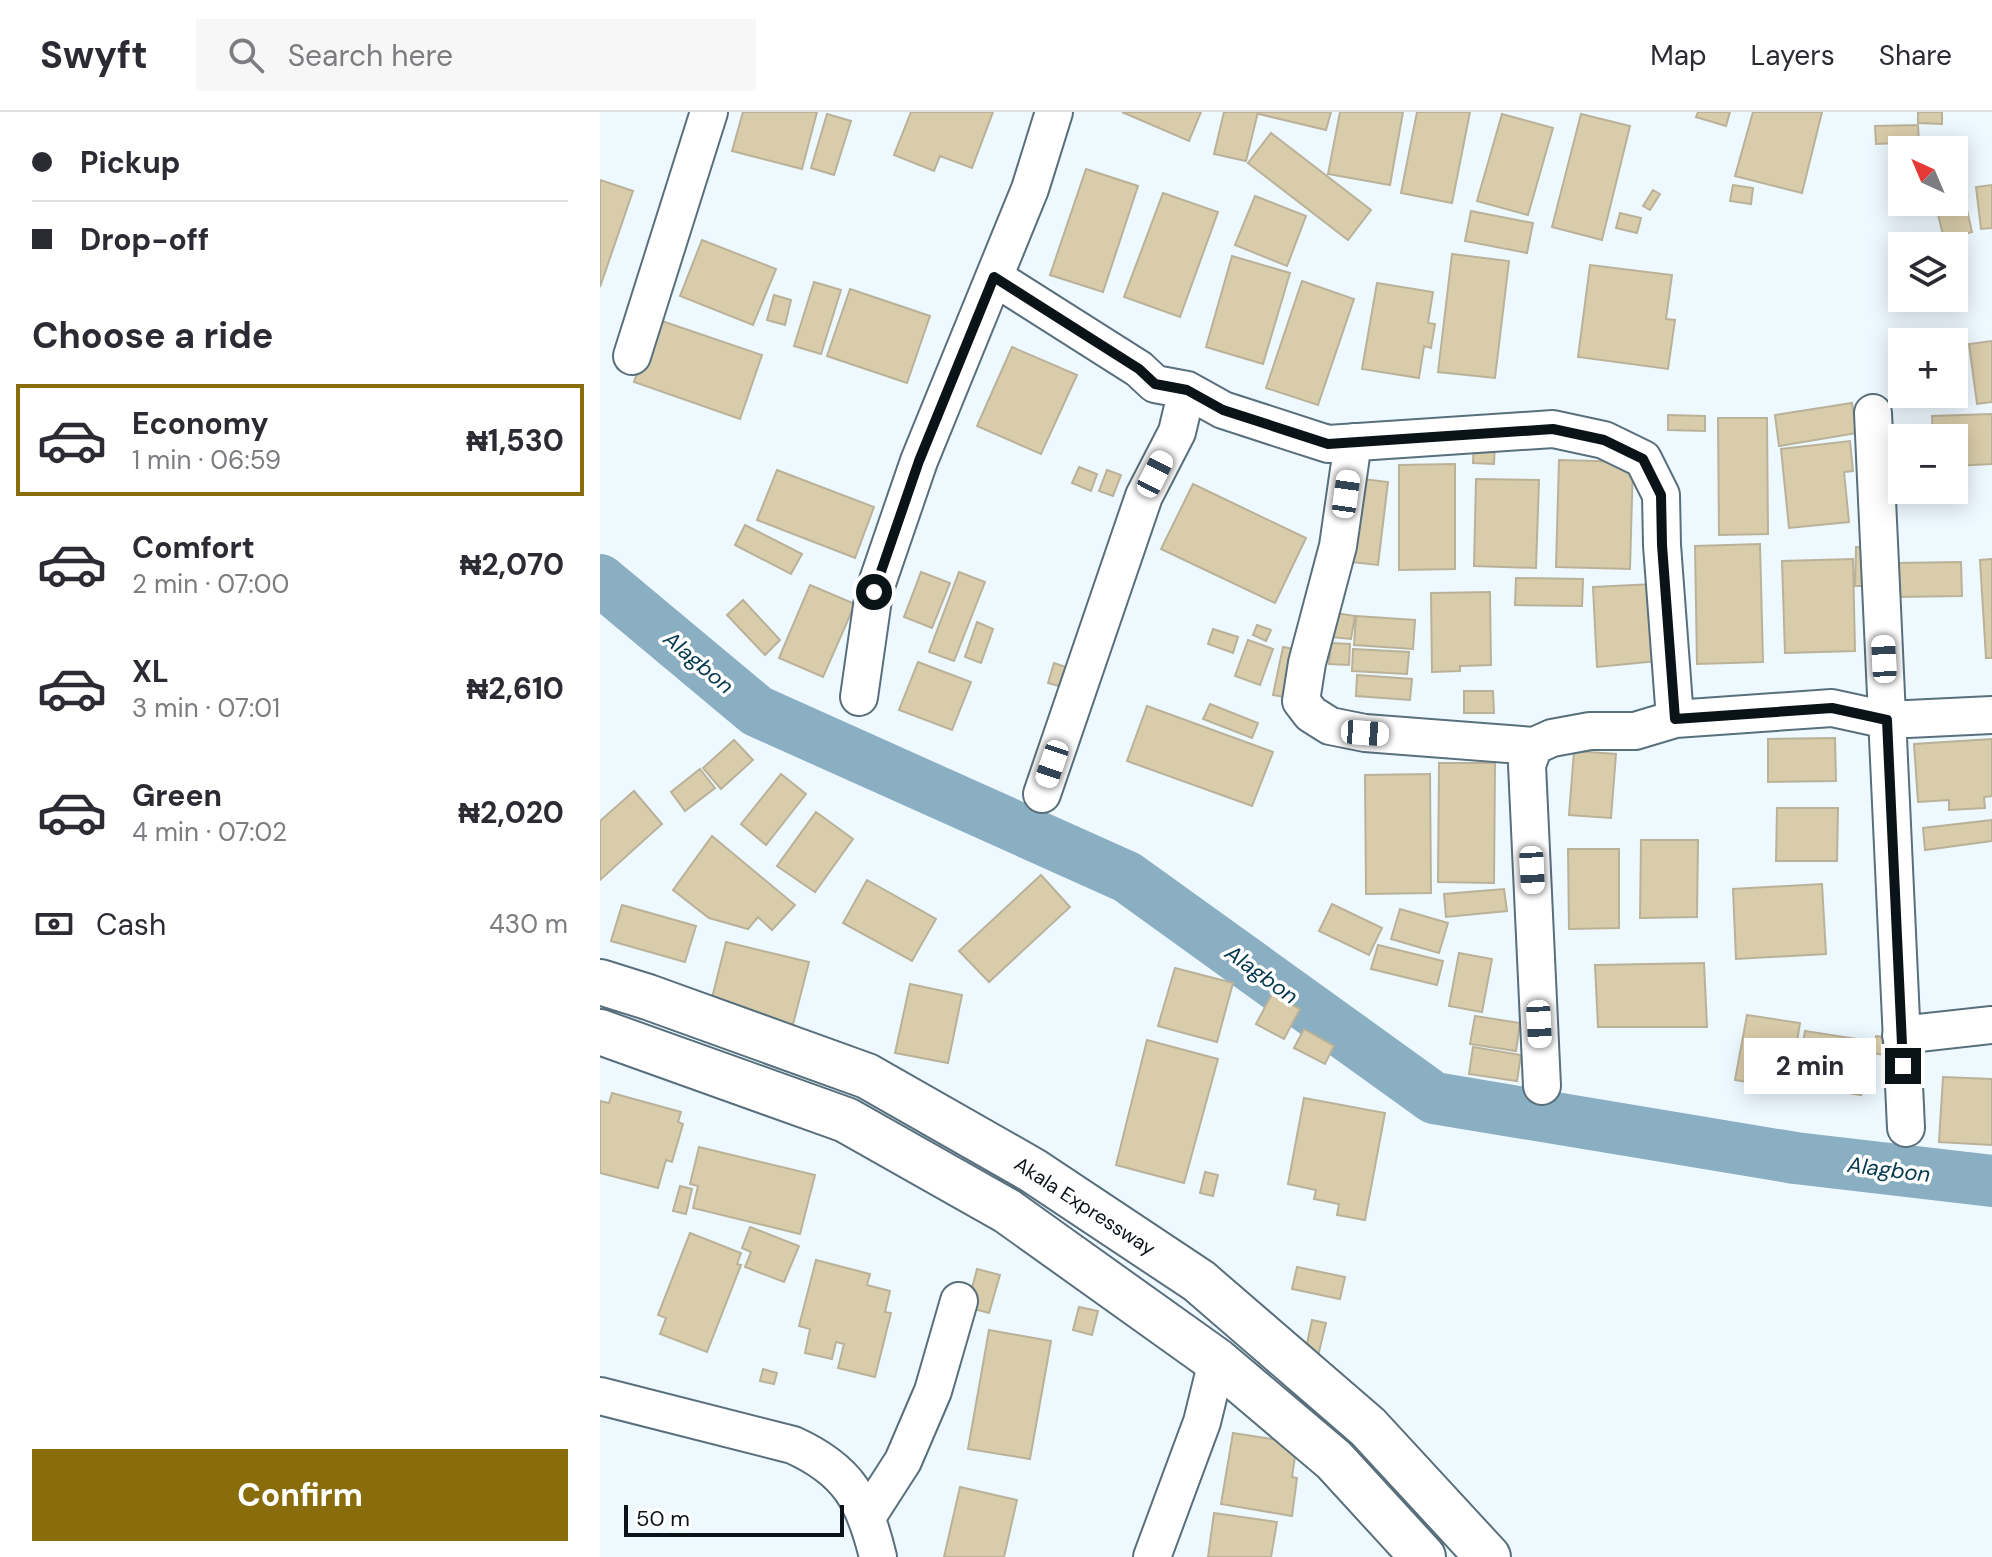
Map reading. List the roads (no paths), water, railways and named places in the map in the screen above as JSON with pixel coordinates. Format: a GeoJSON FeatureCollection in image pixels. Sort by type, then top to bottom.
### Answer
{"type":"FeatureCollection","features":[{"type":"Feature","properties":{"kind":"main road","name":"Akala Expressway"},"geometry":{"type":"LineString","coordinates":[[600,982],[867,1076],[1032,1170],[1186,1272],[1368,1427],[1488,1557]]}},
{"type":"Feature","properties":{"kind":"main road"},"geometry":{"type":"LineString","coordinates":[[648,997],[617,1037],[846,1120],[1007,1211],[1217,1361],[1334,1460],[1423,1557]]}},
{"type":"Feature","properties":{"kind":"street"},"geometry":{"type":"LineString","coordinates":[[632,356],[709,112]]}},
{"type":"Feature","properties":{"kind":"street"},"geometry":{"type":"LineString","coordinates":[[859,697],[874,592],[919,461],[1030,189],[1054,112]]}},
{"type":"Feature","properties":{"kind":"street"},"geometry":{"type":"LineString","coordinates":[[994,277],[1139,369],[1155,384],[1187,390],[1223,410],[1328,444],[1553,429],[1604,440],[1643,459],[1661,495],[1675,719]]}},
{"type":"Feature","properties":{"kind":"street"},"geometry":{"type":"LineString","coordinates":[[1042,794],[1144,496],[1177,432],[1187,390]]}},
{"type":"Feature","properties":{"kind":"street"},"geometry":{"type":"LineString","coordinates":[[1873,413],[1906,1128]]}},
{"type":"Feature","properties":{"kind":"street"},"geometry":{"type":"LineString","coordinates":[[1353,442],[1338,546],[1307,663],[1301,701],[1311,714],[1330,726],[1365,733],[1534,746],[1552,738],[1590,731],[1635,731],[1675,719],[1832,708],[1887,720],[1992,715]]}},
{"type":"Feature","properties":{"kind":"street"},"geometry":{"type":"LineString","coordinates":[[1534,746],[1527,765],[1542,1086]]}},
{"type":"Feature","properties":{"kind":"street"},"geometry":{"type":"LineString","coordinates":[[1901,1035],[1992,1025]]}},
{"type":"Feature","properties":{"kind":"street"},"geometry":{"type":"LineString","coordinates":[[867,1517],[903,1461],[933,1391],[959,1301]]}},
{"type":"Feature","properties":{"kind":"street"},"geometry":{"type":"LineString","coordinates":[[1152,1557],[1202,1422],[1217,1361]]}},
{"type":"Feature","properties":{"kind":"street"},"geometry":{"type":"LineString","coordinates":[[600,1396],[793,1445],[820,1457],[845,1479],[867,1517],[878,1557]]}},
{"type":"Feature","properties":{"kind":"waterway","name":"Alagbon"},"geometry":{"type":"LineString","coordinates":[[600,580],[757,711],[1127,877],[1434,1098],[1795,1158],[1992,1181]]}}]}
